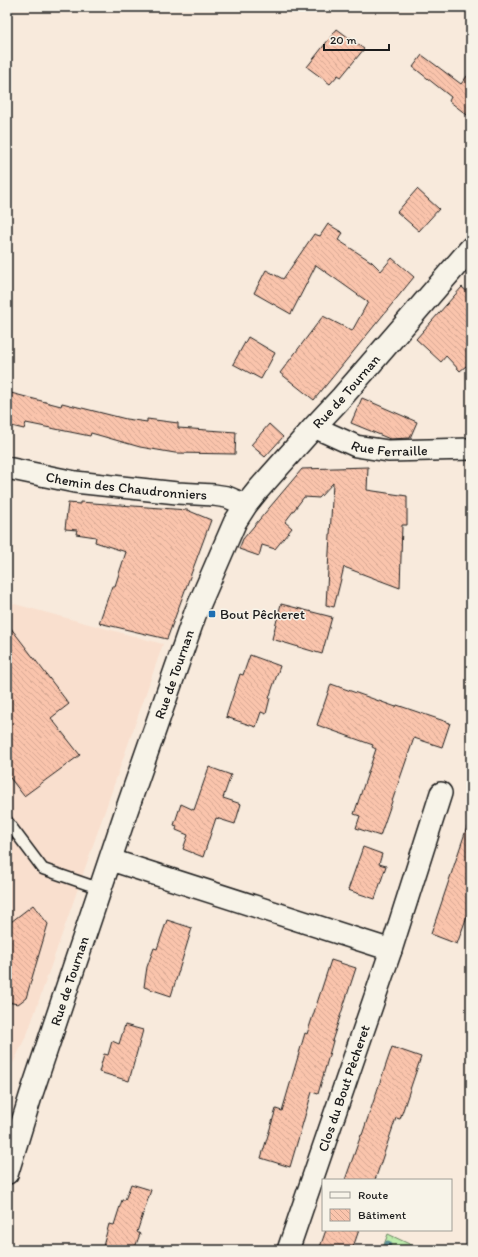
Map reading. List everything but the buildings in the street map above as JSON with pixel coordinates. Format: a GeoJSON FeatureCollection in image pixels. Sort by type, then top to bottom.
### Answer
{"type":"FeatureCollection","features":[{"type":"Feature","properties":{"kind":"street","name":"Rue de Tournan"},"geometry":{"type":"LineString","coordinates":[[7,1173],[31,1095],[125,815],[195,614],[235,522],[246,505],[471,248]]}},
{"type":"Feature","properties":{"kind":"street","name":"Rue Ferraille"},"geometry":{"type":"LineString","coordinates":[[314,427],[356,446],[388,451],[471,449]]}},
{"type":"Feature","properties":{"kind":"street","name":"Chemin des Chaudronniers"},"geometry":{"type":"LineString","coordinates":[[7,468],[75,482],[227,497],[246,505]]}},
{"type":"Feature","properties":{"kind":"street","name":"Clos du Bout Pècheret"},"geometry":{"type":"LineString","coordinates":[[288,1250],[390,950],[441,793]]}},
{"type":"Feature","properties":{"kind":"street"},"geometry":{"type":"LineString","coordinates":[[111,860],[390,950]]}},
{"type":"Feature","properties":{"kind":"lane"},"geometry":{"type":"LineString","coordinates":[[7,821],[43,869],[101,889]]}},
{"type":"Feature","properties":{"kind":"shaded area"},"geometry":{"type":"Polygon","coordinates":[[[7,602],[163,644],[28,1032],[7,1076],[7,602]]]}},
{"type":"Feature","properties":{"kind":"green space"},"geometry":{"type":"Polygon","coordinates":[[[388,1234],[422,1250],[382,1250],[388,1234]]]}},
{"type":"Feature","properties":{"kind":"waterway"},"geometry":{"type":"LineString","coordinates":[[386,1250],[388,1244]]}},
{"type":"Feature","properties":{"kind":"place","name":"Bout Pêcheret"},"geometry":{"type":"Point","coordinates":[212,614]}}]}
